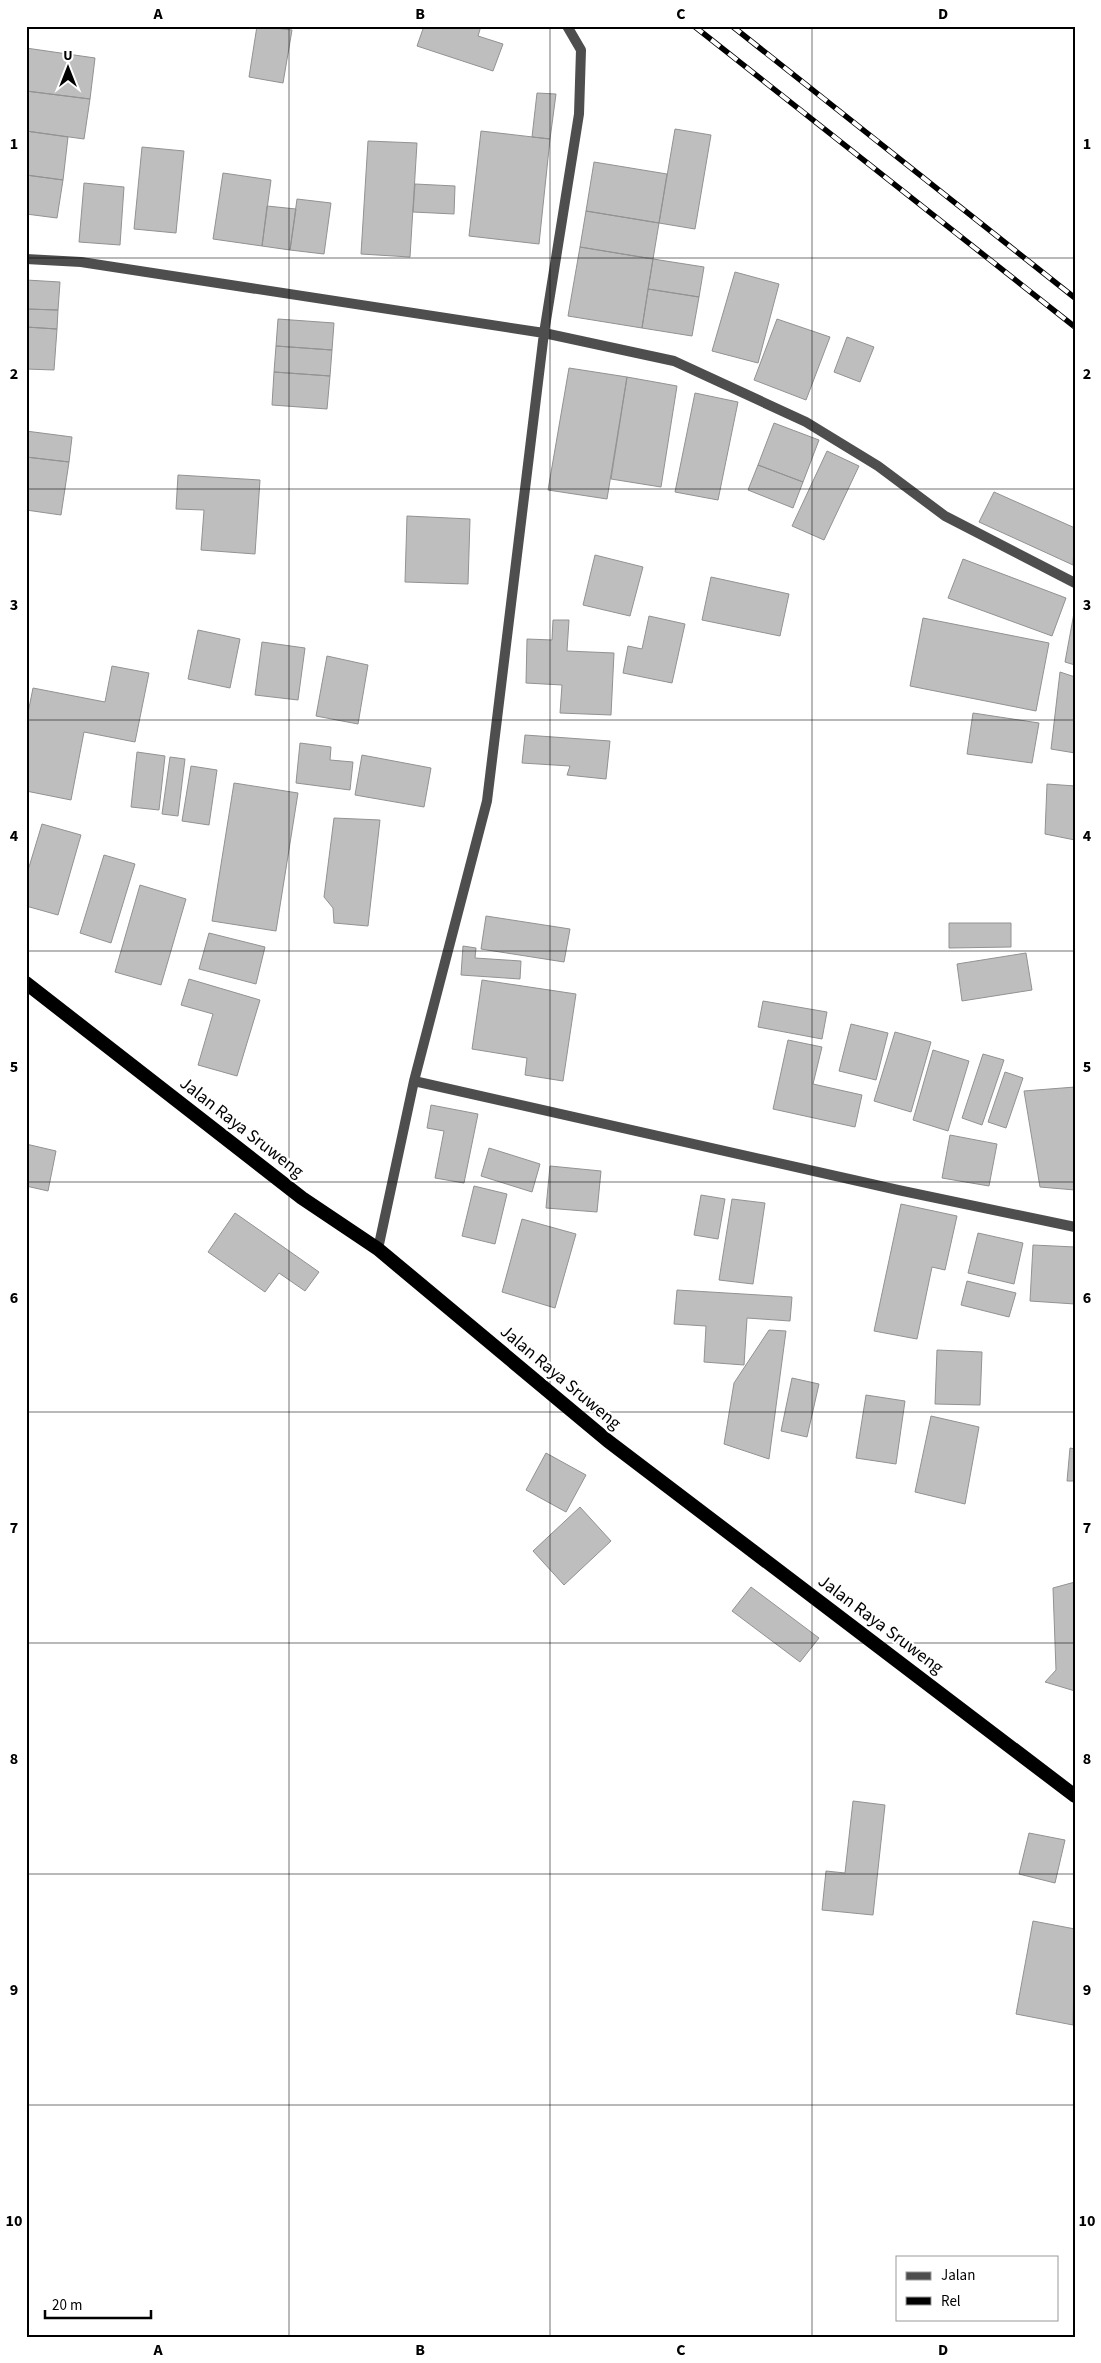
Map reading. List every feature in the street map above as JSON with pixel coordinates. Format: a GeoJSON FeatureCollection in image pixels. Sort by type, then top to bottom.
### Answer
{"type":"FeatureCollection","features":[{"type":"Feature","properties":{"kind":"highway","name":"Jalan Raya Sruweng"},"geometry":{"type":"LineString","coordinates":[[26,983],[302,1198],[378,1249],[608,1441],[1075,1796]]}},
{"type":"Feature","properties":{"kind":"street"},"geometry":{"type":"LineString","coordinates":[[378,1249],[414,1081],[487,801],[544,333],[578,114],[581,50],[567,26]]}},
{"type":"Feature","properties":{"kind":"street"},"geometry":{"type":"LineString","coordinates":[[26,259],[81,262],[544,333],[674,361],[797,418],[878,466],[945,516],[1075,583]]}},
{"type":"Feature","properties":{"kind":"street"},"geometry":{"type":"LineString","coordinates":[[414,1081],[888,1188],[1075,1227]]}},
{"type":"Feature","properties":{"kind":"building"},"geometry":{"type":"Polygon","coordinates":[[[257,26],[292,30],[283,83],[249,77],[257,26]]]}},
{"type":"Feature","properties":{"kind":"building"},"geometry":{"type":"Polygon","coordinates":[[[424,26],[481,26],[478,36],[503,44],[493,71],[417,46],[424,26]]]}},
{"type":"Feature","properties":{"kind":"building"},"geometry":{"type":"Polygon","coordinates":[[[26,48],[95,58],[90,99],[26,91],[26,48]]]}},
{"type":"Feature","properties":{"kind":"building"},"geometry":{"type":"Polygon","coordinates":[[[26,91],[90,99],[84,139],[26,131],[26,91]]]}},
{"type":"Feature","properties":{"kind":"building"},"geometry":{"type":"Polygon","coordinates":[[[537,93],[556,94],[550,139],[532,137],[537,93]]]}},
{"type":"Feature","properties":{"kind":"building"},"geometry":{"type":"Polygon","coordinates":[[[675,129],[711,135],[695,229],[659,223],[675,129]]]}},
{"type":"Feature","properties":{"kind":"building"},"geometry":{"type":"Polygon","coordinates":[[[26,131],[68,137],[63,180],[26,175],[26,131]]]}},
{"type":"Feature","properties":{"kind":"building"},"geometry":{"type":"Polygon","coordinates":[[[481,131],[550,139],[539,244],[469,236],[481,131]]]}},
{"type":"Feature","properties":{"kind":"building"},"geometry":{"type":"Polygon","coordinates":[[[368,141],[417,143],[410,257],[361,254],[368,141]]]}},
{"type":"Feature","properties":{"kind":"building"},"geometry":{"type":"Polygon","coordinates":[[[142,147],[184,151],[176,233],[134,229],[142,147]]]}},
{"type":"Feature","properties":{"kind":"building"},"geometry":{"type":"Polygon","coordinates":[[[594,162],[667,174],[659,223],[586,211],[594,162]]]}},
{"type":"Feature","properties":{"kind":"building"},"geometry":{"type":"Polygon","coordinates":[[[223,173],[271,180],[262,246],[213,239],[223,173]]]}},
{"type":"Feature","properties":{"kind":"building"},"geometry":{"type":"Polygon","coordinates":[[[26,175],[63,180],[57,218],[26,214],[26,175]]]}},
{"type":"Feature","properties":{"kind":"building"},"geometry":{"type":"Polygon","coordinates":[[[84,183],[124,187],[120,245],[79,242],[84,183]]]}},
{"type":"Feature","properties":{"kind":"building"},"geometry":{"type":"Polygon","coordinates":[[[415,184],[455,186],[454,214],[413,212],[415,184]]]}},
{"type":"Feature","properties":{"kind":"building"},"geometry":{"type":"Polygon","coordinates":[[[297,199],[331,203],[324,254],[290,250],[297,199]]]}},
{"type":"Feature","properties":{"kind":"building"},"geometry":{"type":"Polygon","coordinates":[[[267,206],[296,209],[290,250],[262,246],[267,206]]]}},
{"type":"Feature","properties":{"kind":"building"},"geometry":{"type":"Polygon","coordinates":[[[586,211],[659,223],[653,259],[580,247],[586,211]]]}},
{"type":"Feature","properties":{"kind":"building"},"geometry":{"type":"Polygon","coordinates":[[[580,247],[653,259],[642,328],[568,316],[580,247]]]}},
{"type":"Feature","properties":{"kind":"building"},"geometry":{"type":"Polygon","coordinates":[[[653,259],[704,267],[699,297],[648,289],[653,259]]]}},
{"type":"Feature","properties":{"kind":"building"},"geometry":{"type":"Polygon","coordinates":[[[735,272],[779,284],[758,363],[712,351],[735,272]]]}},
{"type":"Feature","properties":{"kind":"building"},"geometry":{"type":"Polygon","coordinates":[[[26,280],[60,282],[58,310],[26,309],[26,280]]]}},
{"type":"Feature","properties":{"kind":"building"},"geometry":{"type":"Polygon","coordinates":[[[648,289],[699,297],[692,336],[642,328],[648,289]]]}},
{"type":"Feature","properties":{"kind":"building"},"geometry":{"type":"Polygon","coordinates":[[[26,309],[58,310],[57,329],[26,327],[26,309]]]}},
{"type":"Feature","properties":{"kind":"building"},"geometry":{"type":"Polygon","coordinates":[[[278,319],[334,323],[332,350],[276,346],[278,319]]]}},
{"type":"Feature","properties":{"kind":"building"},"geometry":{"type":"Polygon","coordinates":[[[777,319],[830,337],[806,400],[754,380],[777,319]]]}},
{"type":"Feature","properties":{"kind":"building"},"geometry":{"type":"Polygon","coordinates":[[[26,327],[57,329],[54,370],[26,369],[26,327]]]}},
{"type":"Feature","properties":{"kind":"building"},"geometry":{"type":"Polygon","coordinates":[[[847,337],[874,347],[860,382],[834,372],[847,337]]]}},
{"type":"Feature","properties":{"kind":"building"},"geometry":{"type":"Polygon","coordinates":[[[276,346],[332,350],[330,376],[274,372],[276,346]]]}},
{"type":"Feature","properties":{"kind":"building"},"geometry":{"type":"Polygon","coordinates":[[[569,368],[627,377],[607,499],[548,490],[569,368]]]}},
{"type":"Feature","properties":{"kind":"building"},"geometry":{"type":"Polygon","coordinates":[[[274,372],[330,376],[327,409],[272,405],[274,372]]]}},
{"type":"Feature","properties":{"kind":"building"},"geometry":{"type":"Polygon","coordinates":[[[627,377],[677,386],[661,487],[611,479],[627,377]]]}},
{"type":"Feature","properties":{"kind":"building"},"geometry":{"type":"Polygon","coordinates":[[[695,393],[738,402],[718,500],[675,492],[695,393]]]}},
{"type":"Feature","properties":{"kind":"building"},"geometry":{"type":"Polygon","coordinates":[[[774,423],[819,440],[803,482],[758,465],[774,423]]]}},
{"type":"Feature","properties":{"kind":"building"},"geometry":{"type":"Polygon","coordinates":[[[26,431],[72,437],[69,462],[26,457],[26,431]]]}},
{"type":"Feature","properties":{"kind":"building"},"geometry":{"type":"Polygon","coordinates":[[[827,451],[859,466],[824,540],[792,526],[827,451]]]}},
{"type":"Feature","properties":{"kind":"building"},"geometry":{"type":"Polygon","coordinates":[[[26,457],[69,462],[61,515],[26,510],[26,457]]]}},
{"type":"Feature","properties":{"kind":"building"},"geometry":{"type":"Polygon","coordinates":[[[758,465],[803,482],[793,508],[748,490],[758,465]]]}},
{"type":"Feature","properties":{"kind":"building"},"geometry":{"type":"Polygon","coordinates":[[[178,475],[260,480],[255,554],[201,550],[204,510],[176,509],[178,475]]]}},
{"type":"Feature","properties":{"kind":"building"},"geometry":{"type":"Polygon","coordinates":[[[994,492],[1075,528],[1073,565],[979,522],[994,492]]]}},
{"type":"Feature","properties":{"kind":"building"},"geometry":{"type":"Polygon","coordinates":[[[407,516],[470,519],[468,584],[405,582],[407,516]]]}},
{"type":"Feature","properties":{"kind":"building"},"geometry":{"type":"Polygon","coordinates":[[[595,555],[643,567],[630,616],[583,605],[595,555]]]}},
{"type":"Feature","properties":{"kind":"building"},"geometry":{"type":"Polygon","coordinates":[[[963,559],[1066,598],[1052,636],[948,598],[963,559]]]}},
{"type":"Feature","properties":{"kind":"building"},"geometry":{"type":"Polygon","coordinates":[[[711,577],[789,594],[780,636],[702,620],[711,577]]]}},
{"type":"Feature","properties":{"kind":"building"},"geometry":{"type":"Polygon","coordinates":[[[1075,613],[1075,665],[1065,662],[1075,613]]]}},
{"type":"Feature","properties":{"kind":"building"},"geometry":{"type":"Polygon","coordinates":[[[649,616],[685,624],[672,683],[623,673],[628,646],[642,649],[649,616]]]}},
{"type":"Feature","properties":{"kind":"building"},"geometry":{"type":"Polygon","coordinates":[[[923,618],[1049,643],[1036,711],[910,686],[923,618]]]}},
{"type":"Feature","properties":{"kind":"building"},"geometry":{"type":"Polygon","coordinates":[[[553,620],[569,620],[567,651],[614,653],[611,715],[560,713],[562,685],[526,683],[527,639],[552,640],[553,620]]]}},
{"type":"Feature","properties":{"kind":"building"},"geometry":{"type":"Polygon","coordinates":[[[198,630],[240,639],[230,688],[188,679],[198,630]]]}},
{"type":"Feature","properties":{"kind":"building"},"geometry":{"type":"Polygon","coordinates":[[[262,642],[305,648],[298,700],[255,695],[262,642]]]}},
{"type":"Feature","properties":{"kind":"building"},"geometry":{"type":"Polygon","coordinates":[[[327,656],[368,665],[358,724],[316,716],[327,656]]]}},
{"type":"Feature","properties":{"kind":"building"},"geometry":{"type":"Polygon","coordinates":[[[112,666],[149,673],[135,742],[84,732],[71,800],[26,791],[26,723],[33,688],[105,702],[112,666]]]}},
{"type":"Feature","properties":{"kind":"building"},"geometry":{"type":"Polygon","coordinates":[[[1060,672],[1075,677],[1075,753],[1051,749],[1060,672]]]}},
{"type":"Feature","properties":{"kind":"building"},"geometry":{"type":"Polygon","coordinates":[[[973,713],[1039,723],[1032,763],[967,754],[973,713]]]}},
{"type":"Feature","properties":{"kind":"building"},"geometry":{"type":"Polygon","coordinates":[[[525,735],[610,741],[606,779],[567,775],[570,766],[522,763],[525,735]]]}},
{"type":"Feature","properties":{"kind":"building"},"geometry":{"type":"Polygon","coordinates":[[[300,743],[331,747],[330,760],[353,762],[350,790],[296,783],[300,743]]]}},
{"type":"Feature","properties":{"kind":"building"},"geometry":{"type":"Polygon","coordinates":[[[137,752],[165,756],[159,810],[131,807],[137,752]]]}},
{"type":"Feature","properties":{"kind":"building"},"geometry":{"type":"Polygon","coordinates":[[[362,755],[431,768],[424,807],[355,795],[362,755]]]}},
{"type":"Feature","properties":{"kind":"building"},"geometry":{"type":"Polygon","coordinates":[[[170,757],[185,759],[178,816],[162,814],[170,757]]]}},
{"type":"Feature","properties":{"kind":"building"},"geometry":{"type":"Polygon","coordinates":[[[191,766],[217,770],[209,825],[182,821],[191,766]]]}},
{"type":"Feature","properties":{"kind":"building"},"geometry":{"type":"Polygon","coordinates":[[[234,783],[298,793],[276,931],[212,921],[234,783]]]}},
{"type":"Feature","properties":{"kind":"building"},"geometry":{"type":"Polygon","coordinates":[[[1047,784],[1075,786],[1075,840],[1045,834],[1047,784]]]}},
{"type":"Feature","properties":{"kind":"building"},"geometry":{"type":"Polygon","coordinates":[[[334,818],[380,820],[368,926],[334,923],[333,908],[324,897],[334,818]]]}},
{"type":"Feature","properties":{"kind":"building"},"geometry":{"type":"Polygon","coordinates":[[[42,824],[81,835],[58,915],[26,906],[26,877],[42,824]]]}},
{"type":"Feature","properties":{"kind":"building"},"geometry":{"type":"Polygon","coordinates":[[[104,855],[135,864],[111,943],[80,933],[104,855]]]}},
{"type":"Feature","properties":{"kind":"building"},"geometry":{"type":"Polygon","coordinates":[[[140,885],[186,899],[161,985],[115,972],[140,885]]]}},
{"type":"Feature","properties":{"kind":"building"},"geometry":{"type":"Polygon","coordinates":[[[486,916],[570,929],[564,962],[481,949],[486,916]]]}},
{"type":"Feature","properties":{"kind":"building"},"geometry":{"type":"Polygon","coordinates":[[[949,923],[1011,923],[1011,947],[949,948],[949,923]]]}},
{"type":"Feature","properties":{"kind":"building"},"geometry":{"type":"Polygon","coordinates":[[[209,933],[265,947],[256,984],[199,969],[209,933]]]}},
{"type":"Feature","properties":{"kind":"building"},"geometry":{"type":"Polygon","coordinates":[[[463,946],[476,948],[475,958],[521,961],[520,979],[461,975],[463,946]]]}},
{"type":"Feature","properties":{"kind":"building"},"geometry":{"type":"Polygon","coordinates":[[[1026,953],[1032,990],[962,1001],[957,964],[1026,953]]]}},
{"type":"Feature","properties":{"kind":"building"},"geometry":{"type":"Polygon","coordinates":[[[189,979],[260,1000],[237,1076],[198,1065],[213,1014],[181,1005],[189,979]]]}},
{"type":"Feature","properties":{"kind":"building"},"geometry":{"type":"Polygon","coordinates":[[[482,980],[576,994],[563,1081],[525,1075],[527,1058],[472,1049],[482,980]]]}},
{"type":"Feature","properties":{"kind":"building"},"geometry":{"type":"Polygon","coordinates":[[[763,1001],[827,1012],[822,1039],[758,1027],[763,1001]]]}},
{"type":"Feature","properties":{"kind":"building"},"geometry":{"type":"Polygon","coordinates":[[[851,1024],[888,1033],[876,1080],[839,1071],[851,1024]]]}},
{"type":"Feature","properties":{"kind":"building"},"geometry":{"type":"Polygon","coordinates":[[[895,1032],[931,1042],[911,1112],[874,1101],[895,1032]]]}},
{"type":"Feature","properties":{"kind":"building"},"geometry":{"type":"Polygon","coordinates":[[[788,1040],[822,1047],[813,1084],[862,1095],[855,1127],[773,1109],[788,1040]]]}},
{"type":"Feature","properties":{"kind":"building"},"geometry":{"type":"Polygon","coordinates":[[[933,1050],[969,1061],[948,1131],[913,1120],[933,1050]]]}},
{"type":"Feature","properties":{"kind":"building"},"geometry":{"type":"Polygon","coordinates":[[[983,1054],[1004,1060],[982,1125],[962,1118],[983,1054]]]}},
{"type":"Feature","properties":{"kind":"building"},"geometry":{"type":"Polygon","coordinates":[[[1005,1072],[1023,1078],[1006,1128],[988,1122],[1005,1072]]]}},
{"type":"Feature","properties":{"kind":"building"},"geometry":{"type":"Polygon","coordinates":[[[1075,1087],[1075,1190],[1040,1187],[1024,1091],[1075,1087]]]}},
{"type":"Feature","properties":{"kind":"building"},"geometry":{"type":"Polygon","coordinates":[[[431,1105],[478,1114],[464,1183],[435,1178],[444,1131],[427,1128],[431,1105]]]}},
{"type":"Feature","properties":{"kind":"building"},"geometry":{"type":"Polygon","coordinates":[[[950,1135],[997,1144],[989,1186],[942,1178],[950,1135]]]}},
{"type":"Feature","properties":{"kind":"building"},"geometry":{"type":"Polygon","coordinates":[[[26,1144],[56,1151],[48,1191],[26,1186],[26,1144]]]}},
{"type":"Feature","properties":{"kind":"building"},"geometry":{"type":"Polygon","coordinates":[[[489,1148],[540,1164],[532,1192],[481,1176],[489,1148]]]}},
{"type":"Feature","properties":{"kind":"building"},"geometry":{"type":"Polygon","coordinates":[[[550,1166],[601,1171],[597,1212],[546,1208],[550,1166]]]}},
{"type":"Feature","properties":{"kind":"building"},"geometry":{"type":"Polygon","coordinates":[[[474,1186],[507,1194],[495,1244],[462,1236],[474,1186]]]}},
{"type":"Feature","properties":{"kind":"building"},"geometry":{"type":"Polygon","coordinates":[[[701,1195],[725,1199],[718,1239],[694,1235],[701,1195]]]}},
{"type":"Feature","properties":{"kind":"building"},"geometry":{"type":"Polygon","coordinates":[[[732,1199],[765,1203],[753,1284],[719,1280],[732,1199]]]}},
{"type":"Feature","properties":{"kind":"building"},"geometry":{"type":"Polygon","coordinates":[[[901,1204],[957,1216],[945,1270],[932,1267],[917,1339],[874,1331],[901,1204]]]}},
{"type":"Feature","properties":{"kind":"building"},"geometry":{"type":"Polygon","coordinates":[[[235,1213],[319,1272],[305,1291],[279,1273],[265,1292],[208,1252],[235,1213]]]}},
{"type":"Feature","properties":{"kind":"building"},"geometry":{"type":"Polygon","coordinates":[[[522,1219],[576,1234],[555,1308],[502,1292],[522,1219]]]}},
{"type":"Feature","properties":{"kind":"building"},"geometry":{"type":"Polygon","coordinates":[[[978,1233],[1023,1243],[1014,1284],[968,1273],[978,1233]]]}},
{"type":"Feature","properties":{"kind":"building"},"geometry":{"type":"Polygon","coordinates":[[[1033,1245],[1075,1247],[1075,1304],[1030,1301],[1033,1245]]]}},
{"type":"Feature","properties":{"kind":"building"},"geometry":{"type":"Polygon","coordinates":[[[967,1281],[1016,1293],[1009,1317],[961,1305],[967,1281]]]}},
{"type":"Feature","properties":{"kind":"building"},"geometry":{"type":"Polygon","coordinates":[[[677,1290],[792,1297],[790,1321],[747,1318],[744,1365],[704,1362],[706,1326],[674,1324],[677,1290]]]}},
{"type":"Feature","properties":{"kind":"building"},"geometry":{"type":"Polygon","coordinates":[[[769,1330],[786,1331],[769,1459],[724,1444],[734,1383],[769,1330]]]}},
{"type":"Feature","properties":{"kind":"building"},"geometry":{"type":"Polygon","coordinates":[[[937,1350],[982,1352],[980,1405],[935,1404],[937,1350]]]}},
{"type":"Feature","properties":{"kind":"building"},"geometry":{"type":"Polygon","coordinates":[[[792,1378],[819,1384],[807,1437],[781,1431],[792,1378]]]}},
{"type":"Feature","properties":{"kind":"building"},"geometry":{"type":"Polygon","coordinates":[[[866,1395],[905,1401],[896,1464],[856,1458],[866,1395]]]}},
{"type":"Feature","properties":{"kind":"building"},"geometry":{"type":"Polygon","coordinates":[[[931,1416],[979,1427],[965,1504],[915,1492],[931,1416]]]}},
{"type":"Feature","properties":{"kind":"building"},"geometry":{"type":"Polygon","coordinates":[[[1070,1448],[1075,1449],[1075,1481],[1067,1481],[1070,1448]]]}},
{"type":"Feature","properties":{"kind":"building"},"geometry":{"type":"Polygon","coordinates":[[[546,1453],[586,1475],[566,1512],[526,1490],[546,1453]]]}},
{"type":"Feature","properties":{"kind":"building"},"geometry":{"type":"Polygon","coordinates":[[[580,1507],[611,1541],[564,1585],[533,1551],[580,1507]]]}},
{"type":"Feature","properties":{"kind":"building"},"geometry":{"type":"Polygon","coordinates":[[[1075,1582],[1075,1691],[1045,1682],[1056,1670],[1053,1588],[1075,1582]]]}},
{"type":"Feature","properties":{"kind":"building"},"geometry":{"type":"Polygon","coordinates":[[[751,1587],[819,1638],[800,1662],[732,1611],[751,1587]]]}},
{"type":"Feature","properties":{"kind":"building"},"geometry":{"type":"Polygon","coordinates":[[[853,1801],[885,1805],[873,1915],[822,1910],[826,1871],[845,1873],[853,1801]]]}},
{"type":"Feature","properties":{"kind":"building"},"geometry":{"type":"Polygon","coordinates":[[[1029,1833],[1065,1840],[1055,1883],[1019,1874],[1029,1833]]]}},
{"type":"Feature","properties":{"kind":"building"},"geometry":{"type":"Polygon","coordinates":[[[1033,1921],[1075,1929],[1073,2025],[1016,2014],[1033,1921]]]}},
{"type":"Feature","properties":{"kind":"railway"},"geometry":{"type":"LineString","coordinates":[[694,26],[1075,327]]}},
{"type":"Feature","properties":{"kind":"railway"},"geometry":{"type":"LineString","coordinates":[[732,26],[1075,298]]}}]}
